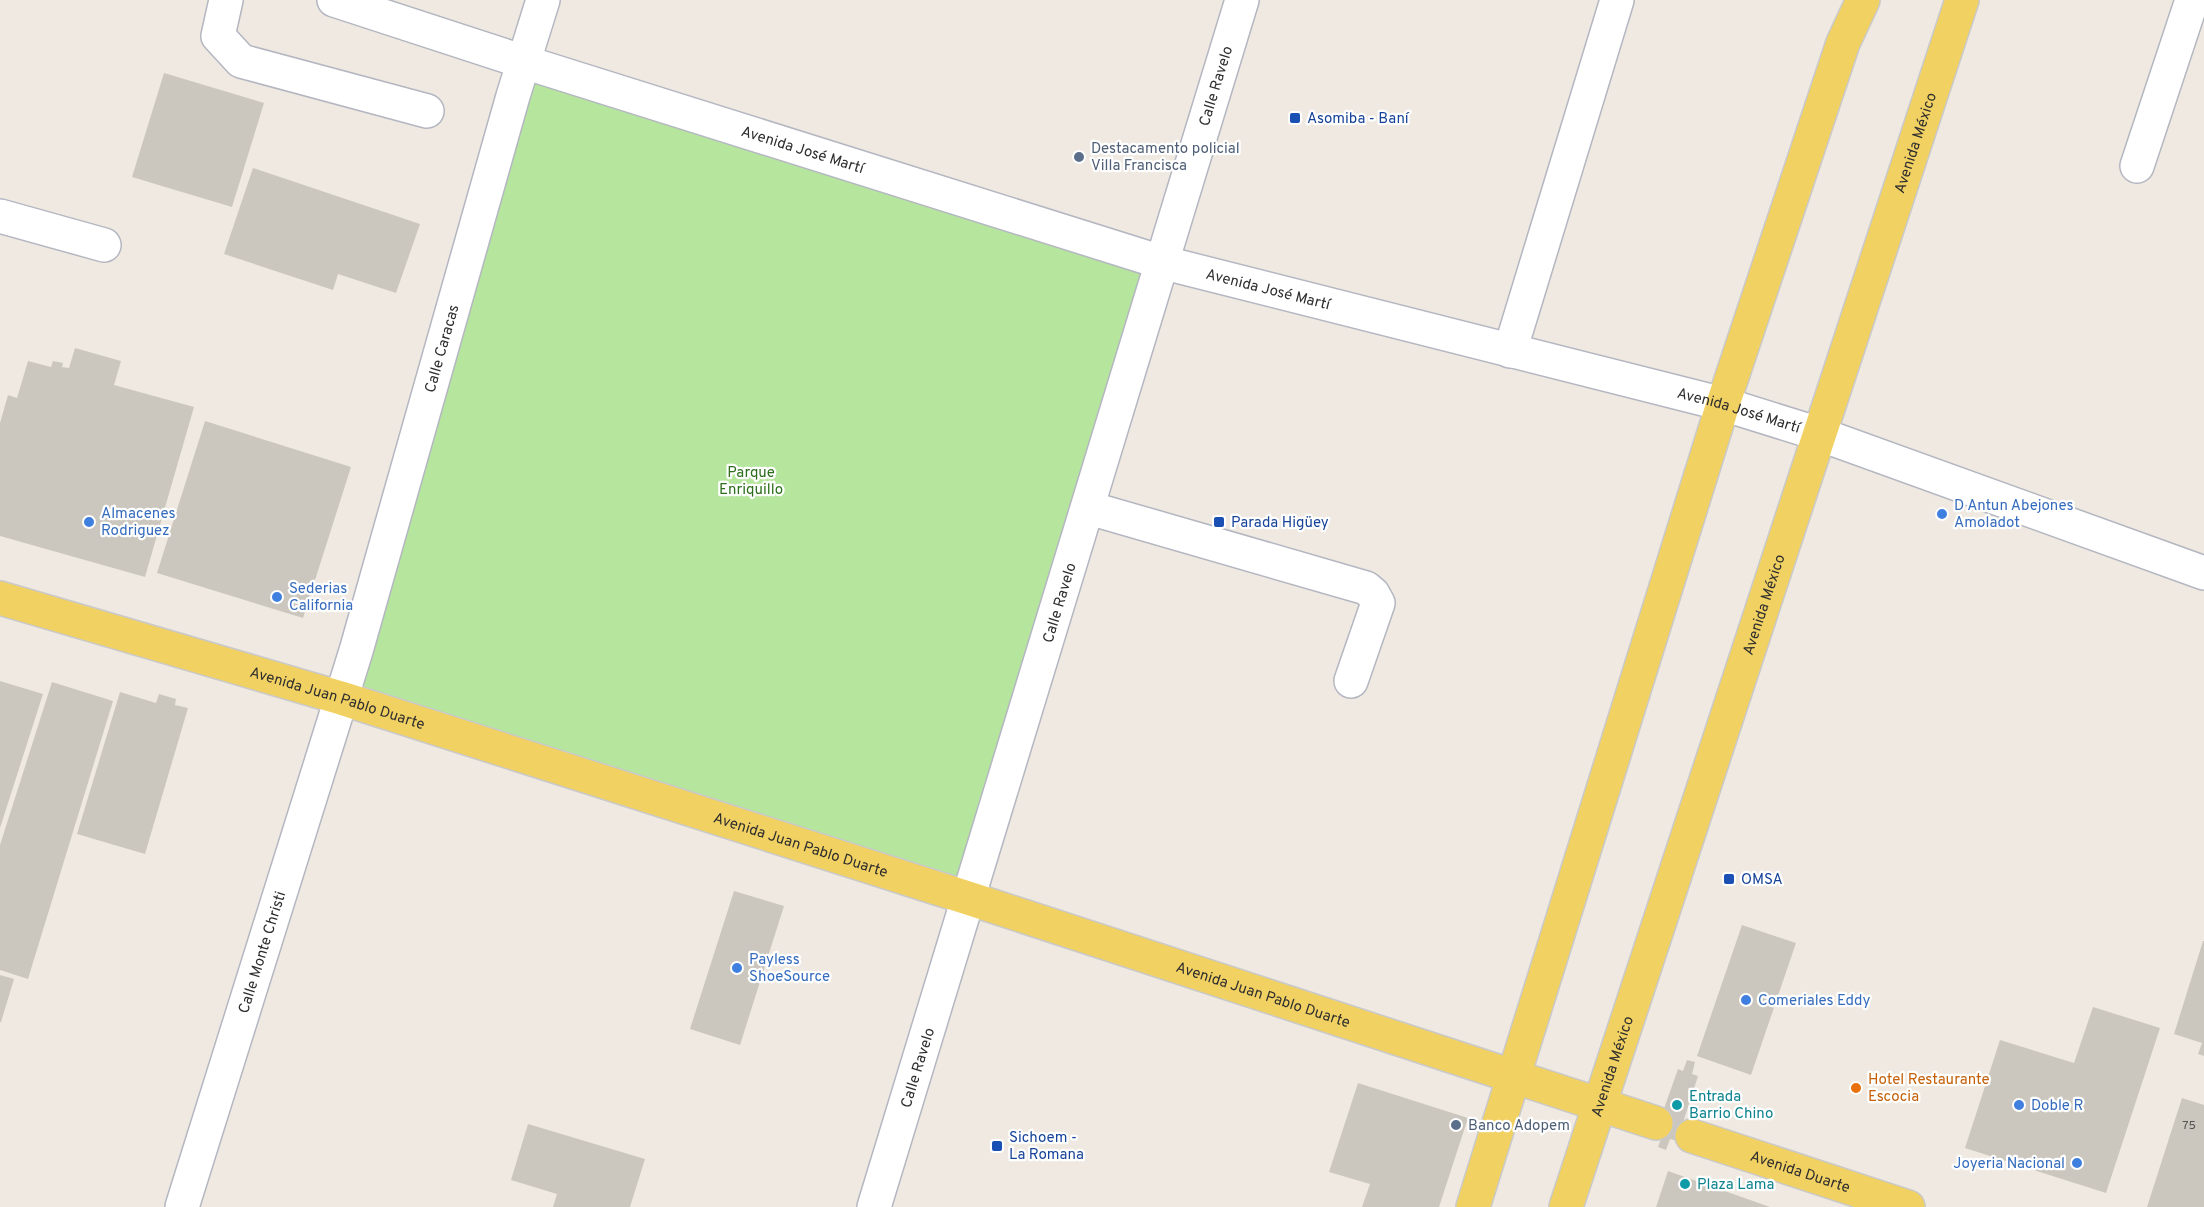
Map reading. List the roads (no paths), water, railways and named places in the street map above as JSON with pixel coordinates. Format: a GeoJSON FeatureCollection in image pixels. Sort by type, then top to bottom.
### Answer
{"type":"FeatureCollection","features":[{"type":"Feature","properties":{"kind":"main road"},"geometry":{"type":"LineString","coordinates":[[1473,1207],[1723,404],[1843,43],[1863,0]]}},
{"type":"Feature","properties":{"kind":"main road","name":"Avenida México"},"geometry":{"type":"LineString","coordinates":[[1566,1207],[1962,0]]}},
{"type":"Feature","properties":{"kind":"main road","name":"Avenida Juan Pablo Duarte"},"geometry":{"type":"LineString","coordinates":[[0,598],[341,698],[971,898],[1599,1106]]}},
{"type":"Feature","properties":{"kind":"main road"},"geometry":{"type":"LineString","coordinates":[[1599,1106],[1656,1123]]}},
{"type":"Feature","properties":{"kind":"main road","name":"Avenida Duarte"},"geometry":{"type":"LineString","coordinates":[[1692,1136],[1908,1207]]}},
{"type":"Feature","properties":{"kind":"street"},"geometry":{"type":"LineString","coordinates":[[226,0],[218,36],[241,61],[427,111]]}},
{"type":"Feature","properties":{"kind":"street","name":"Avenida José Martí"},"geometry":{"type":"LineString","coordinates":[[334,0],[1161,262],[1723,404],[1819,434],[2204,573]]}},
{"type":"Feature","properties":{"kind":"street","name":"Calle Caracas"},"geometry":{"type":"LineString","coordinates":[[341,698],[509,107],[543,0]]}},
{"type":"Feature","properties":{"kind":"street","name":"Calle Ravelo"},"geometry":{"type":"LineString","coordinates":[[874,1207],[971,898],[1161,262],[1242,0]]}},
{"type":"Feature","properties":{"kind":"street"},"geometry":{"type":"LineString","coordinates":[[1510,351],[1617,0]]}},
{"type":"Feature","properties":{"kind":"street"},"geometry":{"type":"LineString","coordinates":[[1843,43],[1847,0]]}},
{"type":"Feature","properties":{"kind":"street"},"geometry":{"type":"LineString","coordinates":[[2137,166],[2192,0]]}},
{"type":"Feature","properties":{"kind":"street"},"geometry":{"type":"LineString","coordinates":[[0,216],[104,245]]}},
{"type":"Feature","properties":{"kind":"street"},"geometry":{"type":"LineString","coordinates":[[1089,508],[1366,588],[1378,603],[1351,681]]}},
{"type":"Feature","properties":{"kind":"street","name":"Calle Monte Christi"},"geometry":{"type":"LineString","coordinates":[[182,1207],[341,698]]}},
{"type":"Feature","properties":{"kind":"place","name":"Asomiba - Baní"},"geometry":{"type":"Point","coordinates":[1295,118]}},
{"type":"Feature","properties":{"kind":"place","name":"Destacamento policial Villa Francisca"},"geometry":{"type":"Point","coordinates":[1079,157]}},
{"type":"Feature","properties":{"kind":"place","name":"D Antun Abejones Amoladot"},"geometry":{"type":"Point","coordinates":[1942,514]}},
{"type":"Feature","properties":{"kind":"place","name":"Almacenes Rodriguez"},"geometry":{"type":"Point","coordinates":[89,522]}},
{"type":"Feature","properties":{"kind":"place","name":"Parada Higüey"},"geometry":{"type":"Point","coordinates":[1219,522]}},
{"type":"Feature","properties":{"kind":"place","name":"Sederias California"},"geometry":{"type":"Point","coordinates":[277,597]}},
{"type":"Feature","properties":{"kind":"place","name":"OMSA"},"geometry":{"type":"Point","coordinates":[1729,879]}},
{"type":"Feature","properties":{"kind":"place","name":"Payless ShoeSource"},"geometry":{"type":"Point","coordinates":[737,968]}},
{"type":"Feature","properties":{"kind":"place","name":"Comeriales Eddy"},"geometry":{"type":"Point","coordinates":[1746,1000]}},
{"type":"Feature","properties":{"kind":"place","name":"Hotel Restaurante Escocia"},"geometry":{"type":"Point","coordinates":[1856,1088]}},
{"type":"Feature","properties":{"kind":"place","name":"Entrada Barrio Chino"},"geometry":{"type":"Point","coordinates":[1677,1105]}},
{"type":"Feature","properties":{"kind":"place","name":"Doble R"},"geometry":{"type":"Point","coordinates":[2019,1105]}},
{"type":"Feature","properties":{"kind":"place","name":"Banco Adopem"},"geometry":{"type":"Point","coordinates":[1456,1125]}},
{"type":"Feature","properties":{"kind":"place","name":"Sichoem - La Romana"},"geometry":{"type":"Point","coordinates":[997,1146]}},
{"type":"Feature","properties":{"kind":"place","name":"Joyeria Nacional"},"geometry":{"type":"Point","coordinates":[2077,1163]}},
{"type":"Feature","properties":{"kind":"place","name":"Plaza Lama"},"geometry":{"type":"Point","coordinates":[1685,1184]}},
{"type":"Feature","properties":{"kind":"park label","name":"Parque Enriquillo"},"geometry":{"type":"Point","coordinates":[751,480]}}]}
